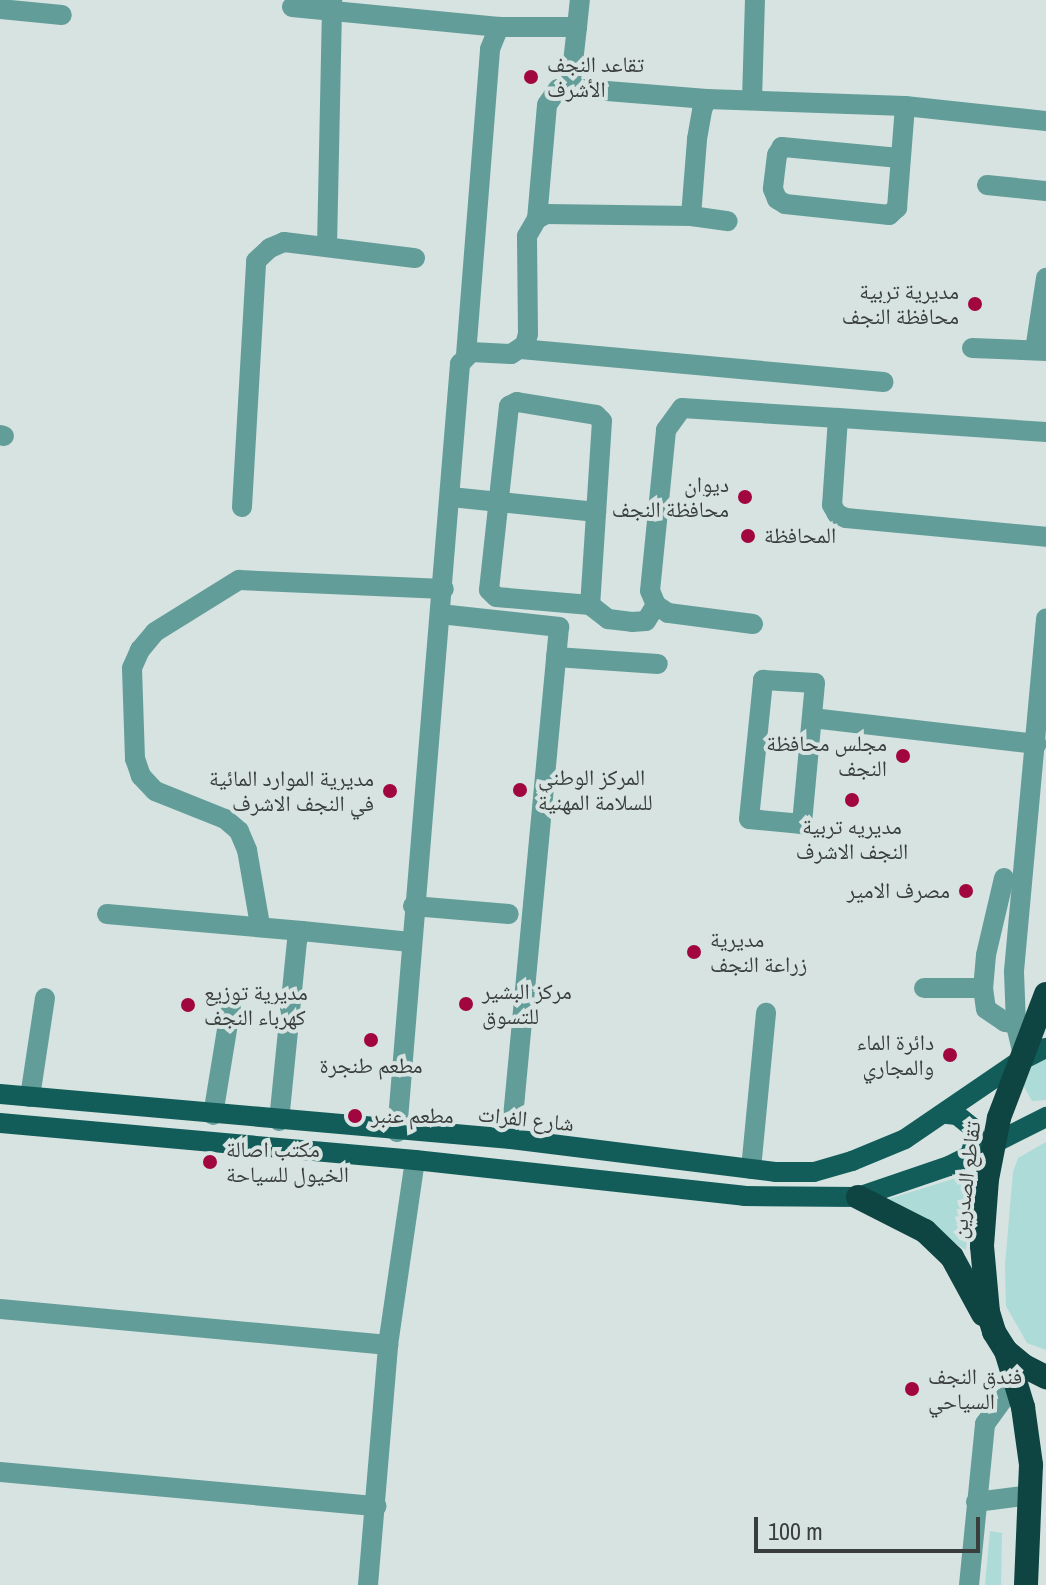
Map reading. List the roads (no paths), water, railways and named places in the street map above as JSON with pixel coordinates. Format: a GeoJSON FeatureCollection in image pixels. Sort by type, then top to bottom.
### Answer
{"type":"FeatureCollection","features":[{"type":"Feature","properties":{"kind":"highway","name":"تقاطع الصدرين"},"geometry":{"type":"LineString","coordinates":[[1000,1342],[988,1312],[982,1246],[994,1143],[1029,1054],[1046,994]]}},
{"type":"Feature","properties":{"kind":"highway"},"geometry":{"type":"LineString","coordinates":[[858,1197],[925,1231],[952,1257],[1000,1342],[1018,1389],[1028,1436],[1031,1495],[1026,1585]]}},
{"type":"Feature","properties":{"kind":"highway"},"geometry":{"type":"LineString","coordinates":[[1000,1342],[1024,1366],[1046,1377]]}},
{"type":"Feature","properties":{"kind":"main road","name":"شارع الفرات"},"geometry":{"type":"LineString","coordinates":[[0,1094],[397,1132],[511,1139],[751,1169],[814,1172],[852,1161],[905,1139],[947,1114],[1029,1054]]}},
{"type":"Feature","properties":{"kind":"main road"},"geometry":{"type":"LineString","coordinates":[[947,1114],[966,1120],[972,1127],[975,1137],[970,1156]]}},
{"type":"Feature","properties":{"kind":"main road"},"geometry":{"type":"LineString","coordinates":[[218,1115],[230,1123],[230,1133],[221,1143]]}},
{"type":"Feature","properties":{"kind":"main road"},"geometry":{"type":"LineString","coordinates":[[0,1123],[415,1160],[744,1196],[858,1197],[970,1156],[1046,1117]]}},
{"type":"Feature","properties":{"kind":"main road"},"geometry":{"type":"LineString","coordinates":[[279,1121],[276,1133],[281,1150]]}},
{"type":"Feature","properties":{"kind":"street"},"geometry":{"type":"LineString","coordinates":[[570,88],[580,0]]}},
{"type":"Feature","properties":{"kind":"street"},"geometry":{"type":"LineString","coordinates":[[752,100],[755,0]]}},
{"type":"Feature","properties":{"kind":"street"},"geometry":{"type":"LineString","coordinates":[[292,7],[332,5],[499,27],[577,27]]}},
{"type":"Feature","properties":{"kind":"street"},"geometry":{"type":"LineString","coordinates":[[327,247],[332,5]]}},
{"type":"Feature","properties":{"kind":"street"},"geometry":{"type":"LineString","coordinates":[[0,9],[62,15]]}},
{"type":"Feature","properties":{"kind":"street"},"geometry":{"type":"LineString","coordinates":[[397,1132],[410,942],[444,589],[460,364],[466,355],[490,49],[499,27]]}},
{"type":"Feature","properties":{"kind":"street"},"geometry":{"type":"LineString","coordinates":[[521,349],[528,334],[527,236],[537,219],[547,105],[558,89],[707,99],[905,106],[1046,121]]}},
{"type":"Feature","properties":{"kind":"street"},"geometry":{"type":"LineString","coordinates":[[691,216],[699,130],[707,99]]}},
{"type":"Feature","properties":{"kind":"street"},"geometry":{"type":"LineString","coordinates":[[899,158],[782,147],[777,155],[773,189],[777,199],[785,204],[889,215],[897,208],[905,106]]}},
{"type":"Feature","properties":{"kind":"street"},"geometry":{"type":"LineString","coordinates":[[987,185],[1046,191]]}},
{"type":"Feature","properties":{"kind":"street"},"geometry":{"type":"LineString","coordinates":[[537,219],[556,212],[691,216],[728,221]]}},
{"type":"Feature","properties":{"kind":"street"},"geometry":{"type":"LineString","coordinates":[[242,507],[256,261],[270,248],[284,242],[415,258]]}},
{"type":"Feature","properties":{"kind":"street"},"geometry":{"type":"LineString","coordinates":[[972,348],[1041,350],[1046,278]]}},
{"type":"Feature","properties":{"kind":"street"},"geometry":{"type":"LineString","coordinates":[[466,355],[511,354],[521,349],[883,382]]}},
{"type":"Feature","properties":{"kind":"street"},"geometry":{"type":"LineString","coordinates":[[590,605],[602,421],[596,415],[517,402],[509,406],[489,590],[496,597],[590,605],[608,619],[632,622],[646,621],[656,605]]}},
{"type":"Feature","properties":{"kind":"street"},"geometry":{"type":"LineString","coordinates":[[753,624],[668,613],[656,605],[650,591],[666,430],[682,408],[1046,432]]}},
{"type":"Feature","properties":{"kind":"street"},"geometry":{"type":"LineString","coordinates":[[838,418],[832,505],[837,514],[846,518],[1046,537]]}},
{"type":"Feature","properties":{"kind":"street"},"geometry":{"type":"LineString","coordinates":[[451,497],[596,512]]}},
{"type":"Feature","properties":{"kind":"street"},"geometry":{"type":"LineString","coordinates":[[260,925],[247,850],[239,831],[225,819],[155,791],[141,776],[135,759],[132,668],[140,650],[155,632],[239,580],[444,589]]}},
{"type":"Feature","properties":{"kind":"street"},"geometry":{"type":"LineString","coordinates":[[440,614],[559,627],[511,1139]]}},
{"type":"Feature","properties":{"kind":"street"},"geometry":{"type":"LineString","coordinates":[[1029,1054],[1016,1024],[1016,944],[1046,618]]}},
{"type":"Feature","properties":{"kind":"street"},"geometry":{"type":"LineString","coordinates":[[556,657],[658,664]]}},
{"type":"Feature","properties":{"kind":"street"},"geometry":{"type":"LineString","coordinates":[[763,680],[815,683],[812,718],[802,824],[749,819],[763,680]]}},
{"type":"Feature","properties":{"kind":"street"},"geometry":{"type":"LineString","coordinates":[[812,718],[1036,744]]}},
{"type":"Feature","properties":{"kind":"street"},"geometry":{"type":"LineString","coordinates":[[1004,878],[986,955],[983,988],[986,1009],[1005,1022],[1016,1024]]}},
{"type":"Feature","properties":{"kind":"street"},"geometry":{"type":"LineString","coordinates":[[413,906],[509,914]]}},
{"type":"Feature","properties":{"kind":"street"},"geometry":{"type":"LineString","coordinates":[[107,914],[260,925],[410,942]]}},
{"type":"Feature","properties":{"kind":"street"},"geometry":{"type":"LineString","coordinates":[[279,1121],[296,946],[302,931]]}},
{"type":"Feature","properties":{"kind":"street"},"geometry":{"type":"LineString","coordinates":[[924,988],[983,988]]}},
{"type":"Feature","properties":{"kind":"street"},"geometry":{"type":"LineString","coordinates":[[30,1097],[45,998]]}},
{"type":"Feature","properties":{"kind":"street"},"geometry":{"type":"LineString","coordinates":[[218,1115],[231,1005]]}},
{"type":"Feature","properties":{"kind":"street"},"geometry":{"type":"LineString","coordinates":[[751,1169],[766,1013]]}},
{"type":"Feature","properties":{"kind":"street"},"geometry":{"type":"LineString","coordinates":[[368,1585],[388,1345],[415,1160]]}},
{"type":"Feature","properties":{"kind":"street"},"geometry":{"type":"LineString","coordinates":[[0,1309],[388,1345]]}},
{"type":"Feature","properties":{"kind":"street"},"geometry":{"type":"LineString","coordinates":[[969,1585],[985,1424],[1004,1398],[1018,1389]]}},
{"type":"Feature","properties":{"kind":"street"},"geometry":{"type":"LineString","coordinates":[[0,1472],[376,1506]]}},
{"type":"Feature","properties":{"kind":"street"},"geometry":{"type":"LineString","coordinates":[[976,1502],[1031,1495]]}},
{"type":"Feature","properties":{"kind":"place","name":"تقاعد النجف الأشرف"},"geometry":{"type":"Point","coordinates":[531,77]}},
{"type":"Feature","properties":{"kind":"place","name":"مديرية تربية محافظة النجف"},"geometry":{"type":"Point","coordinates":[975,304]}},
{"type":"Feature","properties":{"kind":"place","name":"ديوان محافظة النجف"},"geometry":{"type":"Point","coordinates":[745,497]}},
{"type":"Feature","properties":{"kind":"place","name":"المحافظة"},"geometry":{"type":"Point","coordinates":[748,536]}},
{"type":"Feature","properties":{"kind":"place","name":"مجلس محافظة النجف"},"geometry":{"type":"Point","coordinates":[903,756]}},
{"type":"Feature","properties":{"kind":"place","name":"المركز الوطني للسلامة المهنية"},"geometry":{"type":"Point","coordinates":[520,790]}},
{"type":"Feature","properties":{"kind":"place","name":"مديرية الموارد المائية في النجف الاشرف"},"geometry":{"type":"Point","coordinates":[390,791]}},
{"type":"Feature","properties":{"kind":"place","name":"مديريه تربية النجف الاشرف"},"geometry":{"type":"Point","coordinates":[852,800]}},
{"type":"Feature","properties":{"kind":"place","name":"مصرف الامير"},"geometry":{"type":"Point","coordinates":[966,891]}},
{"type":"Feature","properties":{"kind":"place","name":"مديرية زراعة النجف"},"geometry":{"type":"Point","coordinates":[694,952]}},
{"type":"Feature","properties":{"kind":"place","name":"مركز البشير للتسوق"},"geometry":{"type":"Point","coordinates":[466,1004]}},
{"type":"Feature","properties":{"kind":"place","name":"مديرية توزيع كهرباء النجف"},"geometry":{"type":"Point","coordinates":[188,1005]}},
{"type":"Feature","properties":{"kind":"place","name":"مطعم طنجرة"},"geometry":{"type":"Point","coordinates":[371,1040]}},
{"type":"Feature","properties":{"kind":"place","name":"دائرة الماء والمجاري"},"geometry":{"type":"Point","coordinates":[950,1055]}},
{"type":"Feature","properties":{"kind":"place","name":"مطعم عنبر"},"geometry":{"type":"Point","coordinates":[355,1116]}},
{"type":"Feature","properties":{"kind":"place","name":"مكتب اصالة الخيول للسياحة"},"geometry":{"type":"Point","coordinates":[210,1162]}},
{"type":"Feature","properties":{"kind":"place","name":"فندق النجف السياحي"},"geometry":{"type":"Point","coordinates":[912,1389]}}]}
